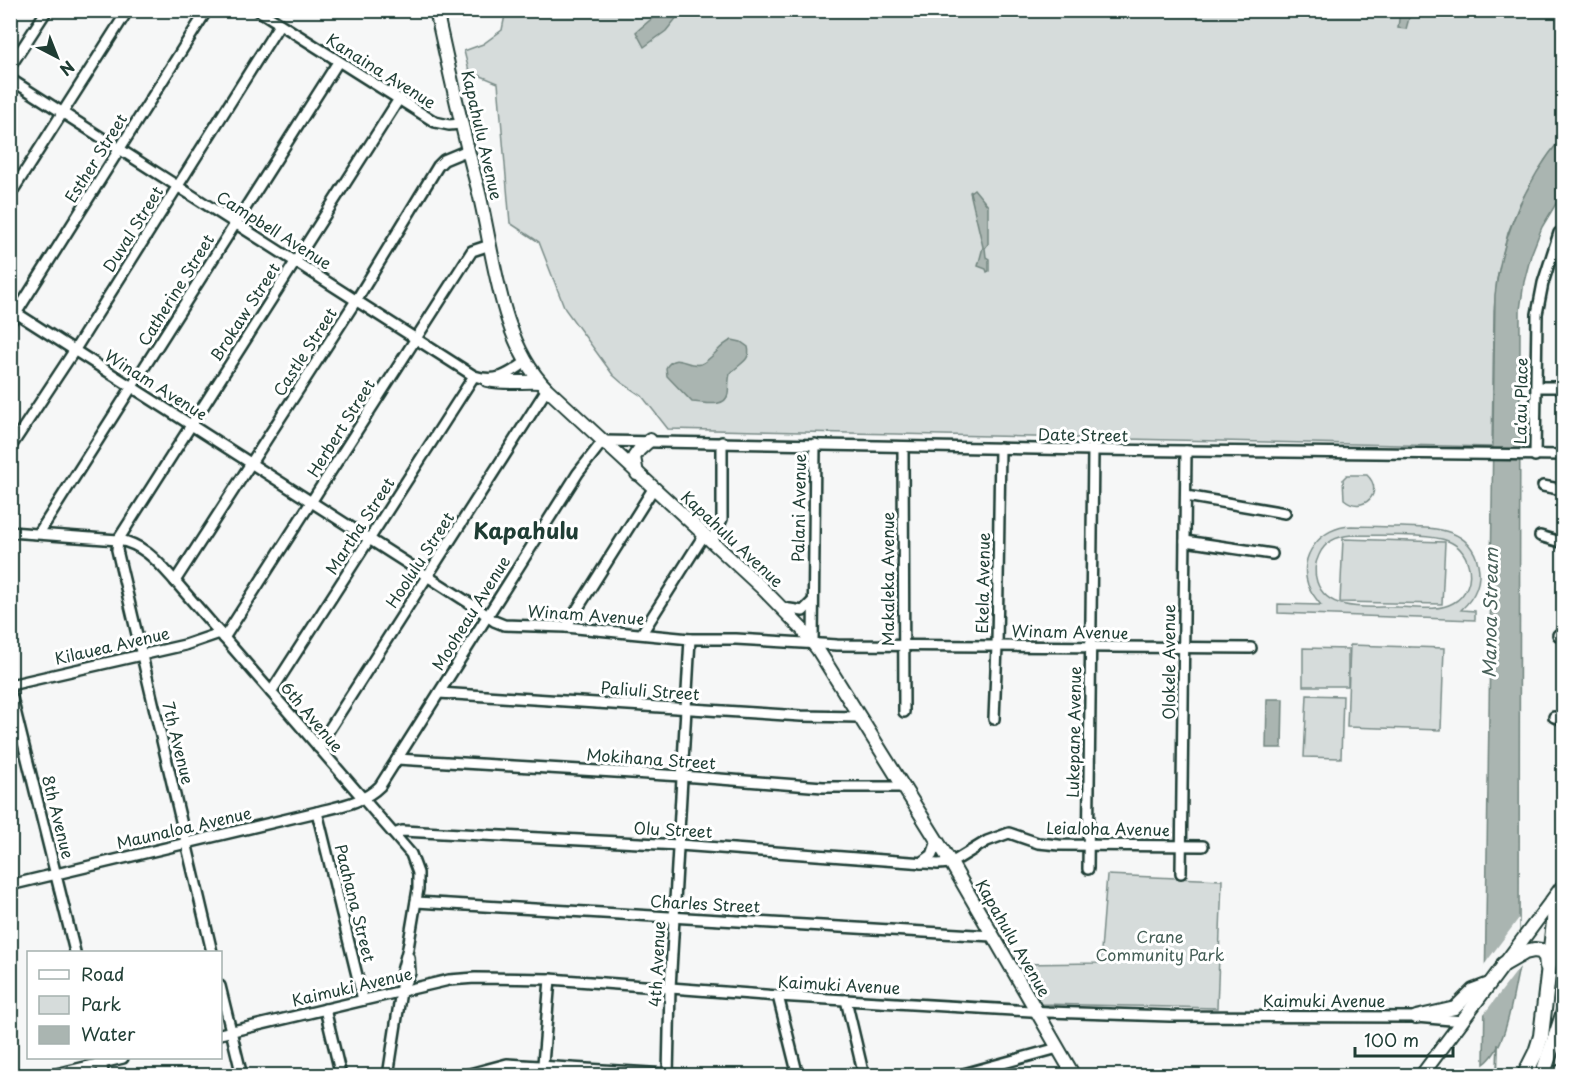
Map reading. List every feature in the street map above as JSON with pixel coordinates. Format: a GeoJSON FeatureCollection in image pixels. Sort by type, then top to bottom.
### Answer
{"type":"FeatureCollection","features":[{"type":"Feature","properties":{"kind":"highway"},"geometry":{"type":"LineString","coordinates":[[1524,1076],[1541,1036],[1558,904]]}},
{"type":"Feature","properties":{"kind":"highway"},"geometry":{"type":"LineString","coordinates":[[1504,964],[1519,950],[1541,951],[1546,957],[1548,971]]}},
{"type":"Feature","properties":{"kind":"highway"},"geometry":{"type":"LineString","coordinates":[[1542,1076],[1563,1012]]}},
{"type":"Feature","properties":{"kind":"main road","name":"Kapahulu Avenue"},"geometry":{"type":"LineString","coordinates":[[436,10],[509,325],[526,362],[544,386],[783,608],[813,644],[951,863],[1074,1076]]}},
{"type":"Feature","properties":{"kind":"main road"},"geometry":{"type":"LineString","coordinates":[[487,380],[517,381],[544,386]]}},
{"type":"Feature","properties":{"kind":"main road"},"geometry":{"type":"LineString","coordinates":[[637,474],[634,457],[651,440]]}},
{"type":"Feature","properties":{"kind":"main road"},"geometry":{"type":"LineString","coordinates":[[1519,950],[1536,923],[1558,904],[1563,884]]}},
{"type":"Feature","properties":{"kind":"main road"},"geometry":{"type":"LineString","coordinates":[[1421,1076],[1504,964]]}},
{"type":"Feature","properties":{"kind":"main road"},"geometry":{"type":"LineString","coordinates":[[1416,1017],[1455,1008],[1473,990],[1486,988]]}},
{"type":"Feature","properties":{"kind":"main road"},"geometry":{"type":"LineString","coordinates":[[1551,1076],[1563,1070]]}},
{"type":"Feature","properties":{"kind":"street"},"geometry":{"type":"LineString","coordinates":[[10,67],[47,10]]}},
{"type":"Feature","properties":{"kind":"street"},"geometry":{"type":"LineString","coordinates":[[10,195],[128,10]]}},
{"type":"Feature","properties":{"kind":"street","name":"Esther Street"},"geometry":{"type":"LineString","coordinates":[[10,323],[14,311],[207,10]]}},
{"type":"Feature","properties":{"kind":"street","name":"Kanaina Avenue"},"geometry":{"type":"LineString","coordinates":[[258,10],[439,125],[461,124]]}},
{"type":"Feature","properties":{"kind":"street","name":"Duval Street"},"geometry":{"type":"LineString","coordinates":[[10,448],[74,351],[279,25]]}},
{"type":"Feature","properties":{"kind":"street","name":"Catherine Street"},"geometry":{"type":"LineString","coordinates":[[39,533],[338,62]]}},
{"type":"Feature","properties":{"kind":"street","name":"Campbell Avenue"},"geometry":{"type":"LineString","coordinates":[[10,79],[474,375],[487,380]]}},
{"type":"Feature","properties":{"kind":"street","name":"Brokaw Street"},"geometry":{"type":"LineString","coordinates":[[118,540],[399,99]]}},
{"type":"Feature","properties":{"kind":"street","name":"Castle Street"},"geometry":{"type":"LineString","coordinates":[[175,581],[357,299],[438,166],[444,160],[468,150]]}},
{"type":"Feature","properties":{"kind":"street","name":"La'au Place"},"geometry":{"type":"LineString","coordinates":[[1535,456],[1537,314],[1543,283],[1559,232]]}},
{"type":"Feature","properties":{"kind":"street","name":"Herbert Street"},"geometry":{"type":"LineString","coordinates":[[222,636],[312,501],[472,251],[490,245]]}},
{"type":"Feature","properties":{"kind":"street","name":"Winam Avenue"},"geometry":{"type":"LineString","coordinates":[[14,311],[370,537],[494,621],[504,625],[566,627],[690,639],[736,639],[837,645],[1251,648]]}},
{"type":"Feature","properties":{"kind":"street"},"geometry":{"type":"LineString","coordinates":[[487,380],[500,377],[526,362]]}},
{"type":"Feature","properties":{"kind":"street","name":"Martha Street"},"geometry":{"type":"LineString","coordinates":[[271,692],[474,375]]}},
{"type":"Feature","properties":{"kind":"street","name":"Hoolulu Street"},"geometry":{"type":"LineString","coordinates":[[318,747],[544,386]]}},
{"type":"Feature","properties":{"kind":"street"},"geometry":{"type":"LineString","coordinates":[[1537,387],[1563,387]]}},
{"type":"Feature","properties":{"kind":"street","name":"Date Street"},"geometry":{"type":"LineString","coordinates":[[603,441],[651,440],[1093,450],[1563,455]]}},
{"type":"Feature","properties":{"kind":"street","name":"Mooheau Avenue"},"geometry":{"type":"LineString","coordinates":[[364,800],[380,786],[578,473],[603,441]]}},
{"type":"Feature","properties":{"kind":"street"},"geometry":{"type":"LineString","coordinates":[[642,633],[722,519],[723,442]]}},
{"type":"Feature","properties":{"kind":"street","name":"Palani Avenue"},"geometry":{"type":"LineString","coordinates":[[813,644],[814,444]]}},
{"type":"Feature","properties":{"kind":"street","name":"Makaleka Avenue"},"geometry":{"type":"LineString","coordinates":[[903,447],[904,712]]}},
{"type":"Feature","properties":{"kind":"street","name":"Ekela Avenue"},"geometry":{"type":"LineString","coordinates":[[994,719],[1000,448]]}},
{"type":"Feature","properties":{"kind":"street","name":"Lukepane Avenue"},"geometry":{"type":"LineString","coordinates":[[1088,869],[1093,450]]}},
{"type":"Feature","properties":{"kind":"street","name":"Olokele Avenue"},"geometry":{"type":"LineString","coordinates":[[1181,873],[1186,451]]}},
{"type":"Feature","properties":{"kind":"street"},"geometry":{"type":"LineString","coordinates":[[1544,486],[1563,490]]}},
{"type":"Feature","properties":{"kind":"street"},"geometry":{"type":"LineString","coordinates":[[566,627],[653,489]]}},
{"type":"Feature","properties":{"kind":"street"},"geometry":{"type":"LineString","coordinates":[[1186,496],[1286,513]]}},
{"type":"Feature","properties":{"kind":"street","name":"6th Avenue"},"geometry":{"type":"LineString","coordinates":[[10,532],[118,540],[146,551],[175,581],[411,854],[417,866],[419,881],[401,975],[401,992],[388,1076]]}},
{"type":"Feature","properties":{"kind":"street"},"geometry":{"type":"LineString","coordinates":[[1540,536],[1563,543]]}},
{"type":"Feature","properties":{"kind":"street","name":"7th Avenue"},"geometry":{"type":"LineString","coordinates":[[118,540],[117,550],[212,951]]}},
{"type":"Feature","properties":{"kind":"street"},"geometry":{"type":"LineString","coordinates":[[1185,541],[1272,554]]}},
{"type":"Feature","properties":{"kind":"street"},"geometry":{"type":"LineString","coordinates":[[783,608],[803,611],[812,602]]}},
{"type":"Feature","properties":{"kind":"street","name":"Kilauea Avenue"},"geometry":{"type":"LineString","coordinates":[[10,688],[141,654],[222,636]]}},
{"type":"Feature","properties":{"kind":"street","name":"4th Avenue"},"geometry":{"type":"LineString","coordinates":[[668,1074],[670,988],[680,845],[690,639]]}},
{"type":"Feature","properties":{"kind":"street"},"geometry":{"type":"LineString","coordinates":[[835,679],[829,658],[830,651],[837,645]]}},
{"type":"Feature","properties":{"kind":"street","name":"8th Avenue"},"geometry":{"type":"LineString","coordinates":[[10,688],[75,951]]}},
{"type":"Feature","properties":{"kind":"street","name":"Paliuli Street"},"geometry":{"type":"LineString","coordinates":[[439,693],[801,716],[859,717]]}},
{"type":"Feature","properties":{"kind":"street","name":"Mokihana Street"},"geometry":{"type":"LineString","coordinates":[[397,759],[823,787],[904,787]]}},
{"type":"Feature","properties":{"kind":"street","name":"Maunaloa Avenue"},"geometry":{"type":"LineString","coordinates":[[10,885],[364,800]]}},
{"type":"Feature","properties":{"kind":"street","name":"Paahana Street"},"geometry":{"type":"LineString","coordinates":[[317,812],[363,1000]]}},
{"type":"Feature","properties":{"kind":"street","name":"Olu Street"},"geometry":{"type":"LineString","coordinates":[[394,834],[402,831],[680,845],[951,863]]}},
{"type":"Feature","properties":{"kind":"street","name":"Leialoha Avenue"},"geometry":{"type":"LineString","coordinates":[[951,863],[997,836],[1009,833],[1038,843],[1059,845],[1203,846]]}},
{"type":"Feature","properties":{"kind":"street"},"geometry":{"type":"LineString","coordinates":[[921,862],[932,855],[937,841]]}},
{"type":"Feature","properties":{"kind":"street","name":"Charles Street"},"geometry":{"type":"LineString","coordinates":[[416,902],[992,936]]}},
{"type":"Feature","properties":{"kind":"street","name":"6th Avenue"},"geometry":{"type":"LineString","coordinates":[[401,992],[410,973],[408,948]]}},
{"type":"Feature","properties":{"kind":"street"},"geometry":{"type":"LineString","coordinates":[[410,973],[417,984],[423,986]]}},
{"type":"Feature","properties":{"kind":"street","name":"Kaimuki Avenue"},"geometry":{"type":"LineString","coordinates":[[222,1034],[449,980],[476,978],[550,980],[1037,1011],[1170,1016],[1416,1017],[1463,1021]]}},
{"type":"Feature","properties":{"kind":"street"},"geometry":{"type":"LineString","coordinates":[[542,1071],[550,980]]}},
{"type":"Feature","properties":{"kind":"street"},"geometry":{"type":"LineString","coordinates":[[222,994],[242,1076]]}},
{"type":"Feature","properties":{"kind":"street"},"geometry":{"type":"LineString","coordinates":[[778,996],[798,1076]]}},
{"type":"Feature","properties":{"kind":"street"},"geometry":{"type":"LineString","coordinates":[[846,1000],[864,1076]]}},
{"type":"Feature","properties":{"kind":"street"},"geometry":{"type":"LineString","coordinates":[[326,1009],[341,1076]]}},
{"type":"Feature","properties":{"kind":"street"},"geometry":{"type":"LineString","coordinates":[[956,1076],[1058,1048]]}},
{"type":"Feature","properties":{"kind":"street"},"geometry":{"type":"LineString","coordinates":[[48,1076],[100,1060],[104,1076]]}},
{"type":"Feature","properties":{"kind":"street"},"geometry":{"type":"LineString","coordinates":[[462,1076],[507,1064],[542,1071],[698,1076]]}},
{"type":"Feature","properties":{"kind":"green space"},"geometry":{"type":"Polygon","coordinates":[[[506,10],[1563,11],[1563,136],[1545,160],[1520,203],[1508,233],[1497,279],[1494,310],[1492,447],[668,429],[642,396],[613,375],[565,309],[539,242],[510,223],[498,83],[469,71],[464,51],[483,44],[502,30],[506,10]]]}},
{"type":"Feature","properties":{"kind":"green space"},"geometry":{"type":"Polygon","coordinates":[[[1347,475],[1367,475],[1372,482],[1373,494],[1364,503],[1351,503],[1344,499],[1343,479],[1347,475]]]}},
{"type":"Feature","properties":{"kind":"green space"},"geometry":{"type":"Polygon","coordinates":[[[1351,526],[1426,528],[1438,529],[1459,536],[1474,552],[1478,564],[1479,577],[1476,589],[1461,610],[1475,611],[1475,620],[1278,613],[1278,604],[1321,605],[1308,585],[1306,563],[1314,545],[1330,531],[1351,526]],[[1402,535],[1347,536],[1332,540],[1325,546],[1315,568],[1317,582],[1323,592],[1340,604],[1363,607],[1433,608],[1453,603],[1465,592],[1470,575],[1468,564],[1463,553],[1452,543],[1440,538],[1402,535]]]}},
{"type":"Feature","properties":{"kind":"green space"},"geometry":{"type":"Polygon","coordinates":[[[1343,539],[1445,542],[1442,604],[1340,602],[1343,539]]]}},
{"type":"Feature","properties":{"kind":"green space"},"geometry":{"type":"Polygon","coordinates":[[[1350,645],[1444,648],[1441,730],[1347,727],[1350,645]]]}},
{"type":"Feature","properties":{"kind":"green space"},"geometry":{"type":"Polygon","coordinates":[[[1303,648],[1348,649],[1348,686],[1303,686],[1303,648]]]}},
{"type":"Feature","properties":{"kind":"green space"},"geometry":{"type":"Polygon","coordinates":[[[1307,695],[1343,696],[1341,758],[1304,757],[1307,695]]]}},
{"type":"Feature","properties":{"kind":"green space","name":"Crane Community Park"},"geometry":{"type":"Polygon","coordinates":[[[1107,875],[1222,880],[1217,1008],[1041,1004],[1019,964],[1100,963],[1107,875]]]}},
{"type":"Feature","properties":{"kind":"water"},"geometry":{"type":"Polygon","coordinates":[[[662,10],[682,11],[666,31],[644,47],[636,32],[662,10]]]}},
{"type":"Feature","properties":{"kind":"water"},"geometry":{"type":"Polygon","coordinates":[[[1400,11],[1411,11],[1406,29],[1398,28],[1400,11]]]}},
{"type":"Feature","properties":{"kind":"water"},"geometry":{"type":"Polygon","coordinates":[[[1563,136],[1563,192],[1542,227],[1531,255],[1520,310],[1519,968],[1504,1033],[1492,1056],[1484,1064],[1495,295],[1503,251],[1517,210],[1537,172],[1563,136]]]}},
{"type":"Feature","properties":{"kind":"water"},"geometry":{"type":"Polygon","coordinates":[[[974,189],[988,206],[988,244],[985,248],[986,257],[989,259],[989,271],[987,272],[986,269],[978,266],[983,247],[970,192],[974,189]]]}},
{"type":"Feature","properties":{"kind":"water"},"geometry":{"type":"Polygon","coordinates":[[[732,340],[741,342],[748,347],[749,352],[746,359],[730,374],[728,394],[723,402],[713,404],[692,402],[667,376],[666,368],[673,361],[701,364],[732,340]]]}},
{"type":"Feature","properties":{"kind":"water"},"geometry":{"type":"Polygon","coordinates":[[[1267,699],[1283,699],[1282,748],[1266,748],[1267,699]]]}},
{"type":"Feature","properties":{"kind":"pier"},"geometry":{"type":"Polygon","coordinates":[[[1519,918],[1520,967],[1484,1014],[1484,965],[1519,918]]]}},
{"type":"Feature","properties":{"kind":"waterway","name":"Manoa Stream"},"geometry":{"type":"LineString","coordinates":[[1497,1076],[1498,1045]]}},
{"type":"Feature","properties":{"kind":"district","name":"Kapahulu"},"geometry":{"type":"Point","coordinates":[526,531]}}]}
